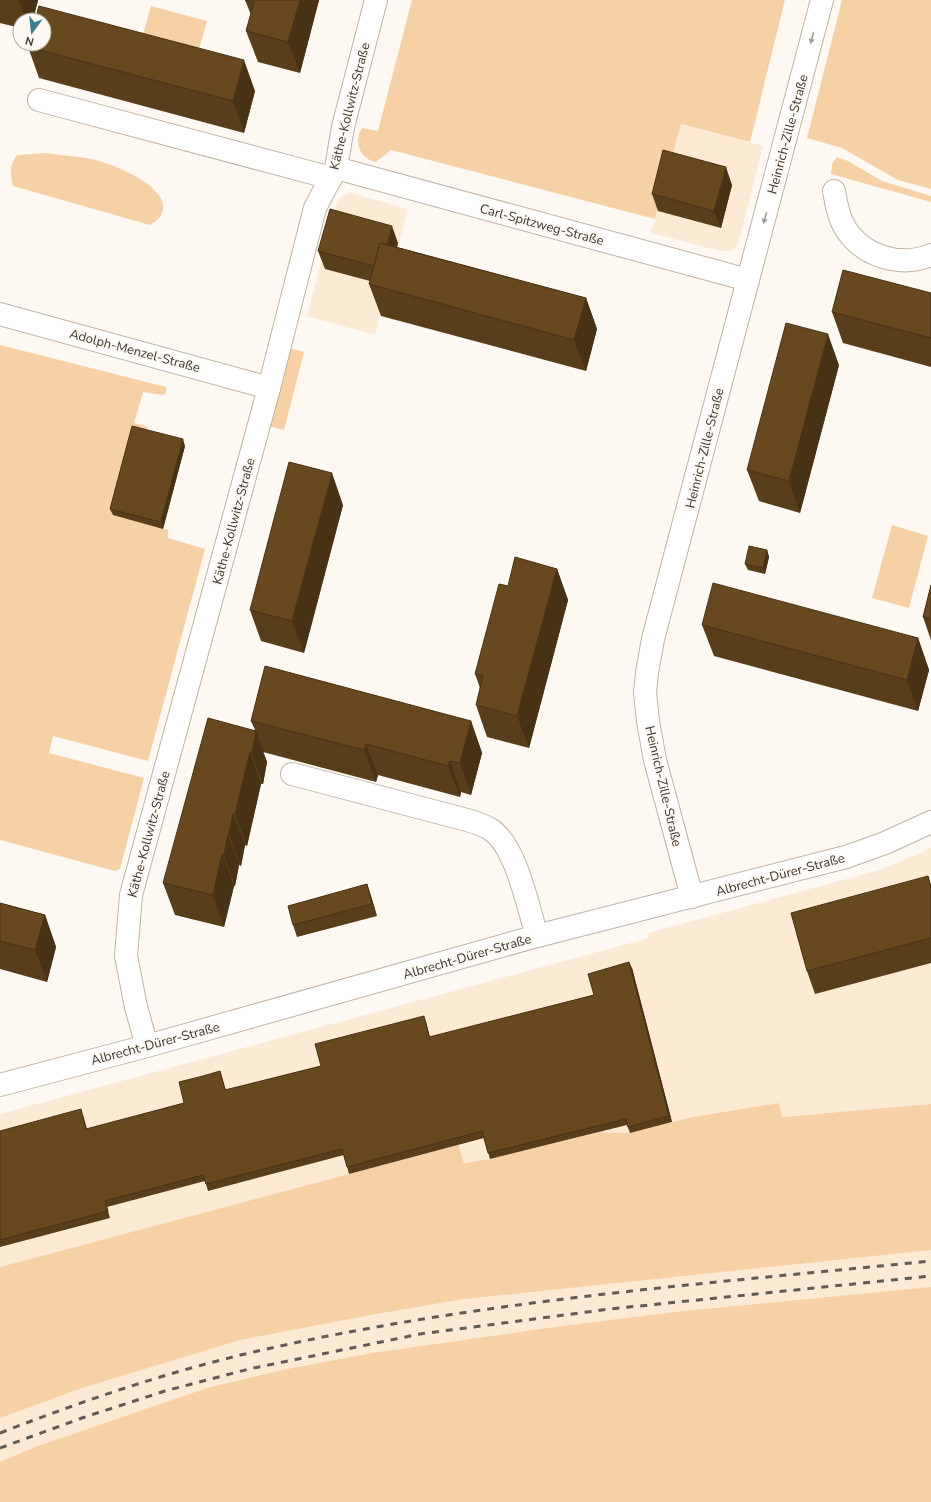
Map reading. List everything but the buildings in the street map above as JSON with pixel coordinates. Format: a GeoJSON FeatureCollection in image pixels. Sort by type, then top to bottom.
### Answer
{"type":"FeatureCollection","features":[{"type":"Feature","properties":{"kind":"street","name":"Käthe-Kollwitz-Straße"},"geometry":{"type":"LineString","coordinates":[[147,1046],[136,1007],[126,956],[131,895],[269,388],[315,208],[334,173],[343,127],[376,0]]}},
{"type":"Feature","properties":{"kind":"street","name":"Heinrich-Zille-Straße"},"geometry":{"type":"LineString","coordinates":[[692,898],[655,760],[645,693],[647,673],[653,639],[822,0]]}},
{"type":"Feature","properties":{"kind":"street","name":"Carl-Spitzweg-Straße"},"geometry":{"type":"LineString","coordinates":[[38,100],[334,173],[748,280]]}},
{"type":"Feature","properties":{"kind":"street"},"geometry":{"type":"LineString","coordinates":[[834,191],[837,206],[844,226],[854,240],[873,253],[889,259],[907,260],[931,255]]}},
{"type":"Feature","properties":{"kind":"street","name":"Adolph-Menzel-Straße"},"geometry":{"type":"LineString","coordinates":[[0,314],[269,388]]}},
{"type":"Feature","properties":{"kind":"street"},"geometry":{"type":"LineString","coordinates":[[292,774],[467,820],[490,829],[504,842],[514,863],[537,936]]}},
{"type":"Feature","properties":{"kind":"street","name":"Albrecht-Dürer-Straße"},"geometry":{"type":"LineString","coordinates":[[0,1085],[147,1046],[537,936],[692,898],[846,857],[885,843],[931,822]]}},
{"type":"Feature","properties":{"kind":"shaded area"},"geometry":{"type":"Polygon","coordinates":[[[412,0],[785,0],[750,142],[681,124],[655,219],[391,150],[376,162],[370,160],[362,154],[358,144],[359,133],[362,128],[378,131],[412,0]]]}},
{"type":"Feature","properties":{"kind":"shaded area"},"geometry":{"type":"Polygon","coordinates":[[[842,0],[931,0],[931,189],[898,180],[842,148],[807,138],[842,0]]]}},
{"type":"Feature","properties":{"kind":"shaded area"},"geometry":{"type":"Polygon","coordinates":[[[151,6],[207,21],[199,50],[143,35],[151,6]]]}},
{"type":"Feature","properties":{"kind":"shaded area"},"geometry":{"type":"Polygon","coordinates":[[[681,124],[763,146],[738,245],[732,251],[720,251],[651,233],[681,124]]]}},
{"type":"Feature","properties":{"kind":"shaded area"},"geometry":{"type":"Polygon","coordinates":[[[47,153],[96,160],[116,167],[142,180],[160,197],[163,207],[160,217],[150,225],[13,186],[11,170],[17,155],[47,153]]]}},
{"type":"Feature","properties":{"kind":"shaded area"},"geometry":{"type":"Polygon","coordinates":[[[837,157],[848,161],[882,181],[931,196],[931,202],[831,174],[832,164],[837,157]]]}},
{"type":"Feature","properties":{"kind":"shaded area"},"geometry":{"type":"Polygon","coordinates":[[[351,193],[408,209],[375,335],[307,316],[337,203],[343,196],[351,193]]]}},
{"type":"Feature","properties":{"kind":"shaded area"},"geometry":{"type":"Polygon","coordinates":[[[0,345],[166,387],[166,392],[163,395],[143,392],[134,423],[148,427],[146,435],[163,529],[168,530],[168,538],[205,549],[148,761],[53,736],[49,753],[144,778],[120,869],[115,871],[0,840],[0,345]]]}},
{"type":"Feature","properties":{"kind":"shaded area"},"geometry":{"type":"Polygon","coordinates":[[[290,348],[304,352],[284,430],[269,426],[290,348]]]}},
{"type":"Feature","properties":{"kind":"shaded area"},"geometry":{"type":"Polygon","coordinates":[[[892,525],[928,536],[909,608],[872,598],[892,525]]]}},
{"type":"Feature","properties":{"kind":"shaded area"},"geometry":{"type":"Polygon","coordinates":[[[931,847],[931,1104],[782,1117],[779,1103],[692,1117],[630,1133],[601,1132],[490,1159],[464,1163],[457,1145],[0,1267],[0,1114],[649,938],[648,933],[876,871],[919,854],[931,847]]]}},
{"type":"Feature","properties":{"kind":"shaded area"},"geometry":{"type":"Polygon","coordinates":[[[779,1103],[782,1117],[931,1104],[931,1250],[464,1299],[376,1314],[240,1340],[82,1388],[0,1418],[0,1267],[458,1145],[464,1163],[490,1159],[601,1132],[630,1133],[692,1117],[779,1103]]]}},
{"type":"Feature","properties":{"kind":"shaded area"},"geometry":{"type":"Polygon","coordinates":[[[931,1238],[931,1293],[0,1471],[0,1408],[61,1383],[418,1294],[931,1238]]]}},
{"type":"Feature","properties":{"kind":"shaded area"},"geometry":{"type":"Polygon","coordinates":[[[931,1287],[931,1502],[0,1502],[0,1462],[35,1447],[207,1388],[282,1370],[372,1353],[562,1326],[674,1312],[931,1287]]]}},
{"type":"Feature","properties":{"kind":"railway"},"geometry":{"type":"LineString","coordinates":[[0,1433],[60,1410],[183,1370],[245,1354],[415,1320],[586,1296],[931,1261]]}},
{"type":"Feature","properties":{"kind":"railway"},"geometry":{"type":"LineString","coordinates":[[0,1448],[82,1418],[165,1391],[249,1369],[420,1334],[610,1309],[931,1276]]}}]}
